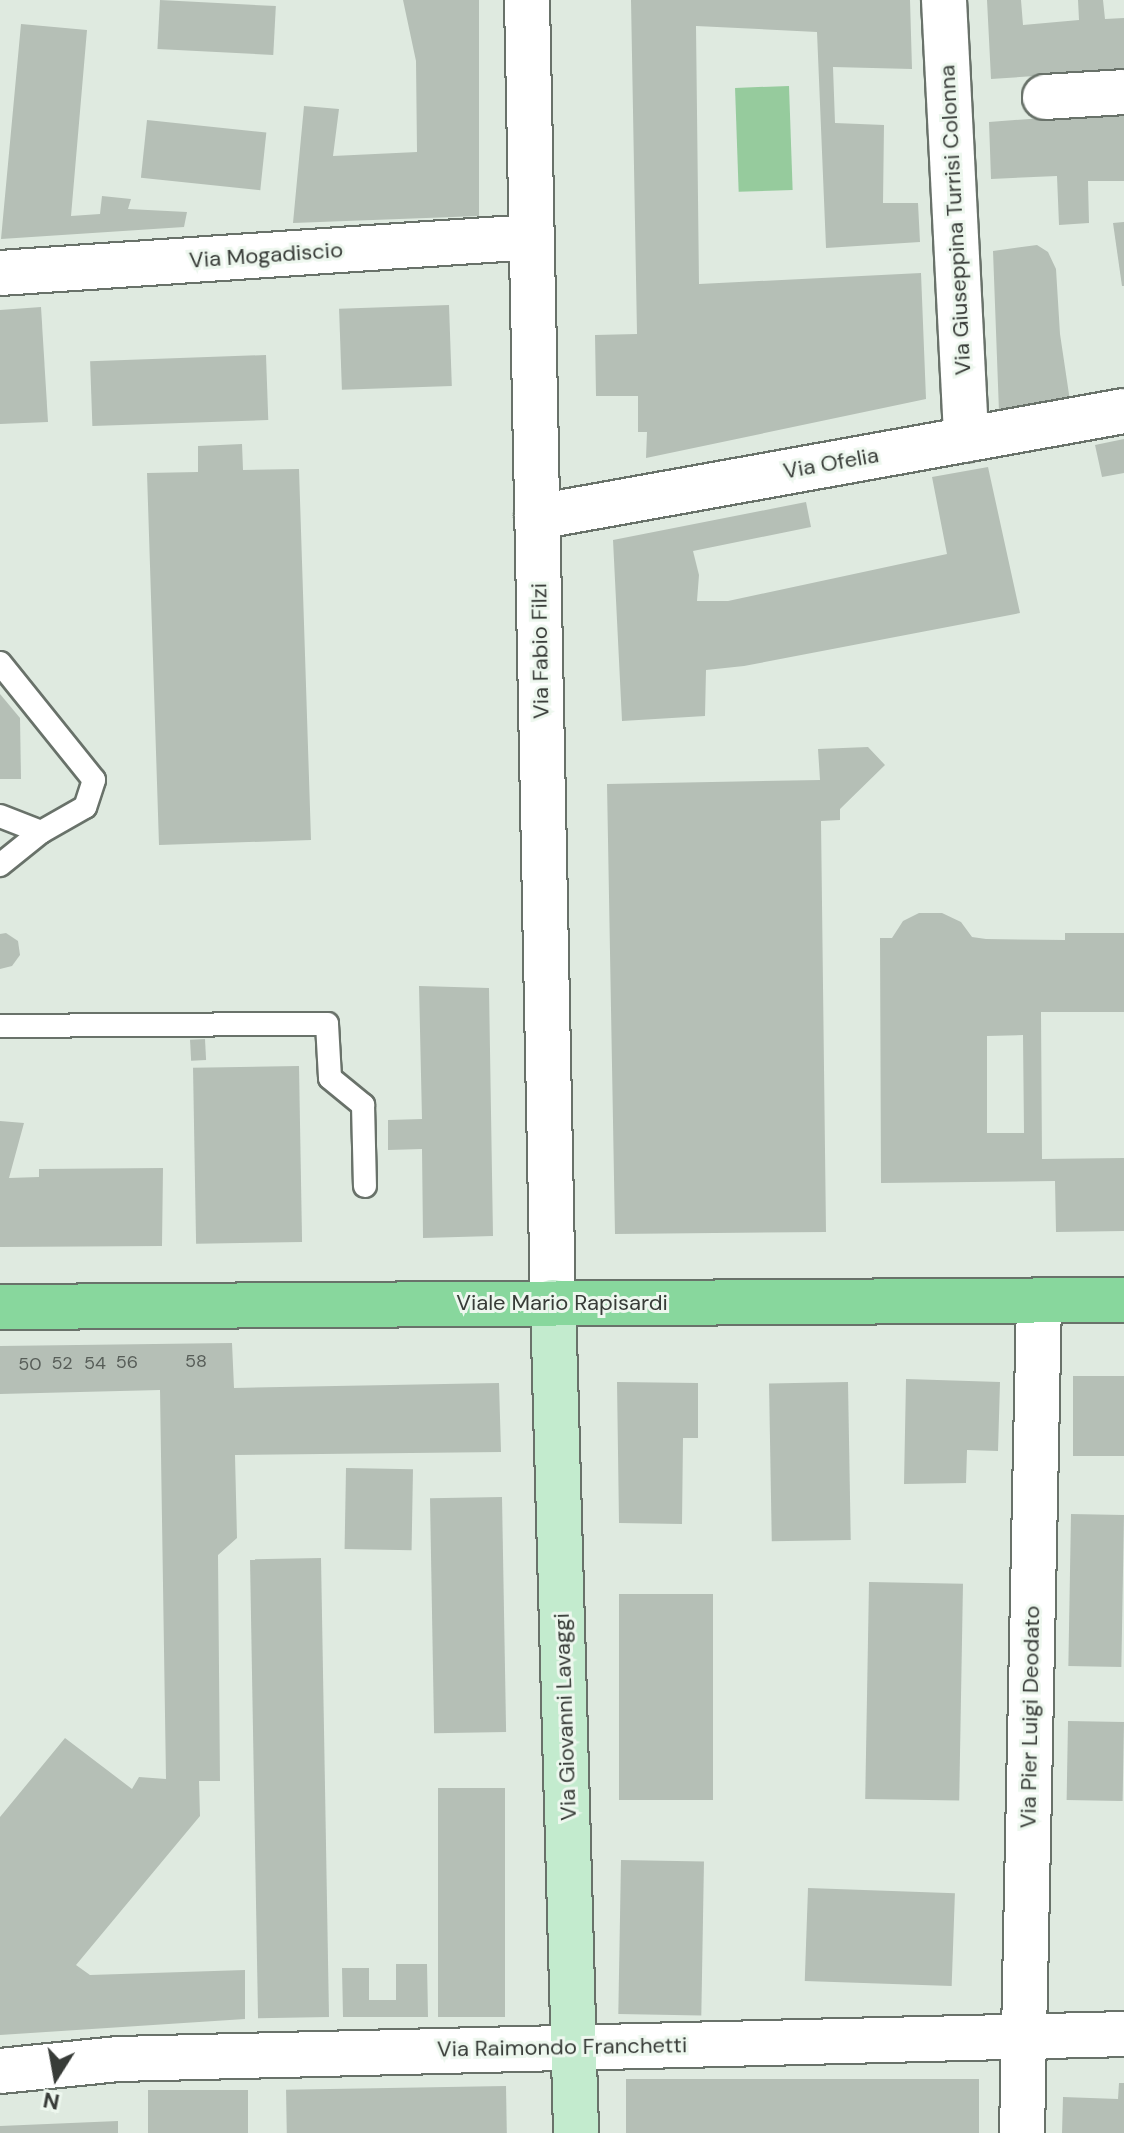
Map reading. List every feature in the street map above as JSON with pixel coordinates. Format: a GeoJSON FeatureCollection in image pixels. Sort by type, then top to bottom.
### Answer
{"type":"FeatureCollection","features":[{"type":"Feature","properties":{"kind":"main road","name":"Viale Mario Rapisardi"},"geometry":{"type":"LineString","coordinates":[[0,1307],[1124,1300]]}},
{"type":"Feature","properties":{"kind":"main road","name":"Via Giovanni Lavaggi"},"geometry":{"type":"LineString","coordinates":[[553,1302],[576,2133]]}},
{"type":"Feature","properties":{"kind":"street","name":"Via Fabio Filzi"},"geometry":{"type":"LineString","coordinates":[[527,0],[553,1302]]}},
{"type":"Feature","properties":{"kind":"street","name":"Via Giuseppina Turrisi Colonna"},"geometry":{"type":"LineString","coordinates":[[944,0],[966,439]]}},
{"type":"Feature","properties":{"kind":"street"},"geometry":{"type":"LineString","coordinates":[[1045,97],[1124,92]]}},
{"type":"Feature","properties":{"kind":"street","name":"Via Mogadiscio"},"geometry":{"type":"LineString","coordinates":[[0,273],[532,237]]}},
{"type":"Feature","properties":{"kind":"street","name":"Via Ofelia"},"geometry":{"type":"LineString","coordinates":[[537,517],[1124,411]]}},
{"type":"Feature","properties":{"kind":"street","name":"Via Pier Luigi Deodato"},"geometry":{"type":"LineString","coordinates":[[1022,2133],[1039,1302]]}},
{"type":"Feature","properties":{"kind":"street","name":"Via Raimondo Franchetti"},"geometry":{"type":"LineString","coordinates":[[0,2071],[118,2059],[1124,2034]]}},
{"type":"Feature","properties":{"kind":"lane"},"geometry":{"type":"LineString","coordinates":[[0,663],[94,780],[85,807],[41,832],[0,865]]}},
{"type":"Feature","properties":{"kind":"lane"},"geometry":{"type":"LineString","coordinates":[[0,816],[41,832]]}},
{"type":"Feature","properties":{"kind":"lane"},"geometry":{"type":"LineString","coordinates":[[0,1026],[327,1024],[330,1078],[363,1105],[365,1186]]}},
{"type":"Feature","properties":{"kind":"green space"},"geometry":{"type":"Polygon","coordinates":[[[789,86],[793,190],[739,192],[735,88],[789,86]]]}},
{"type":"Feature","properties":{"kind":"building"},"geometry":{"type":"Polygon","coordinates":[[[160,0],[276,6],[273,55],[157,49],[160,0]]]}},
{"type":"Feature","properties":{"kind":"building"},"geometry":{"type":"Polygon","coordinates":[[[403,0],[479,0],[479,216],[293,223],[304,106],[339,109],[333,156],[417,152],[416,61],[403,0]]]}},
{"type":"Feature","properties":{"kind":"building"},"geometry":{"type":"Polygon","coordinates":[[[631,0],[910,0],[912,69],[833,67],[835,123],[884,125],[883,203],[918,203],[920,242],[826,248],[817,32],[696,26],[699,284],[921,273],[926,399],[646,458],[647,432],[638,432],[638,396],[596,396],[595,335],[637,334],[631,0]]]}},
{"type":"Feature","properties":{"kind":"building"},"geometry":{"type":"Polygon","coordinates":[[[987,0],[1021,0],[1023,25],[1079,20],[1078,0],[1103,0],[1105,19],[1124,18],[1124,70],[991,79],[987,0]]]}},
{"type":"Feature","properties":{"kind":"building"},"geometry":{"type":"Polygon","coordinates":[[[21,24],[87,30],[71,216],[100,214],[102,196],[131,199],[128,209],[187,212],[184,227],[1,239],[21,24]]]}},
{"type":"Feature","properties":{"kind":"building"},"geometry":{"type":"Polygon","coordinates":[[[1124,112],[1124,181],[1088,181],[1089,223],[1059,225],[1057,176],[991,179],[989,122],[1124,112]]]}},
{"type":"Feature","properties":{"kind":"building"},"geometry":{"type":"Polygon","coordinates":[[[147,120],[266,133],[260,190],[141,178],[147,120]]]}},
{"type":"Feature","properties":{"kind":"building"},"geometry":{"type":"Polygon","coordinates":[[[1124,222],[1124,286],[1122,286],[1113,223],[1124,222]]]}},
{"type":"Feature","properties":{"kind":"building"},"geometry":{"type":"Polygon","coordinates":[[[1037,245],[1048,252],[1056,269],[1060,334],[1070,401],[999,412],[993,251],[1037,245]]]}},
{"type":"Feature","properties":{"kind":"building"},"geometry":{"type":"Polygon","coordinates":[[[449,305],[452,386],[342,390],[339,309],[449,305]]]}},
{"type":"Feature","properties":{"kind":"building"},"geometry":{"type":"Polygon","coordinates":[[[41,307],[48,422],[0,424],[0,310],[41,307]]]}},
{"type":"Feature","properties":{"kind":"building"},"geometry":{"type":"Polygon","coordinates":[[[266,355],[268,420],[92,426],[90,361],[266,355]]]}},
{"type":"Feature","properties":{"kind":"building"},"geometry":{"type":"Polygon","coordinates":[[[1124,439],[1124,473],[1102,477],[1095,445],[1124,439]]]}},
{"type":"Feature","properties":{"kind":"building"},"geometry":{"type":"Polygon","coordinates":[[[242,444],[243,470],[299,469],[311,840],[159,845],[147,473],[198,472],[198,446],[242,444]]]}},
{"type":"Feature","properties":{"kind":"building"},"geometry":{"type":"Polygon","coordinates":[[[988,467],[1020,613],[744,666],[706,670],[705,716],[622,721],[613,540],[806,502],[811,527],[693,551],[699,575],[697,601],[728,601],[947,554],[932,477],[988,467]]]}},
{"type":"Feature","properties":{"kind":"building"},"geometry":{"type":"Polygon","coordinates":[[[0,694],[20,718],[21,779],[0,779],[0,694]]]}},
{"type":"Feature","properties":{"kind":"building"},"geometry":{"type":"Polygon","coordinates":[[[868,747],[885,765],[840,809],[840,820],[821,821],[826,1232],[615,1234],[607,784],[820,780],[818,749],[868,747]]]}},
{"type":"Feature","properties":{"kind":"building"},"geometry":{"type":"Polygon","coordinates":[[[919,913],[942,913],[961,922],[972,937],[986,939],[1065,940],[1065,933],[1124,933],[1124,1012],[1041,1012],[1042,1159],[1124,1158],[1124,1231],[1056,1232],[1055,1181],[881,1183],[880,938],[892,938],[903,921],[919,913]],[[1023,1035],[987,1036],[987,1133],[1024,1133],[1023,1035]]]}},
{"type":"Feature","properties":{"kind":"building"},"geometry":{"type":"Polygon","coordinates":[[[6,933],[18,941],[20,955],[12,966],[0,969],[0,934],[6,933]]]}},
{"type":"Feature","properties":{"kind":"building"},"geometry":{"type":"Polygon","coordinates":[[[419,986],[489,988],[493,1236],[423,1238],[422,1149],[388,1150],[388,1120],[422,1119],[419,986]]]}},
{"type":"Feature","properties":{"kind":"building"},"geometry":{"type":"Polygon","coordinates":[[[205,1039],[206,1060],[191,1061],[190,1040],[205,1039]]]}},
{"type":"Feature","properties":{"kind":"building"},"geometry":{"type":"Polygon","coordinates":[[[299,1066],[302,1242],[196,1244],[193,1068],[299,1066]]]}},
{"type":"Feature","properties":{"kind":"building"},"geometry":{"type":"Polygon","coordinates":[[[0,1121],[24,1123],[9,1178],[39,1177],[39,1169],[163,1168],[162,1246],[0,1247],[0,1121]]]}},
{"type":"Feature","properties":{"kind":"building"},"geometry":{"type":"Polygon","coordinates":[[[232,1343],[234,1388],[499,1383],[501,1452],[235,1455],[237,1538],[218,1555],[220,1781],[199,1781],[200,1816],[76,1965],[90,1975],[245,1970],[245,2019],[0,2035],[0,1817],[65,1738],[132,1789],[139,1777],[166,1779],[160,1390],[0,1394],[0,1346],[232,1343]]]}},
{"type":"Feature","properties":{"kind":"building"},"geometry":{"type":"Polygon","coordinates":[[[1073,1376],[1124,1376],[1124,1456],[1073,1456],[1073,1376]]]}},
{"type":"Feature","properties":{"kind":"building"},"geometry":{"type":"Polygon","coordinates":[[[906,1379],[1000,1382],[998,1451],[967,1450],[966,1483],[904,1484],[906,1379]]]}},
{"type":"Feature","properties":{"kind":"building"},"geometry":{"type":"Polygon","coordinates":[[[617,1382],[698,1383],[698,1438],[683,1438],[682,1524],[619,1523],[617,1382]]]}},
{"type":"Feature","properties":{"kind":"building"},"geometry":{"type":"Polygon","coordinates":[[[848,1382],[851,1540],[772,1541],[769,1383],[848,1382]]]}},
{"type":"Feature","properties":{"kind":"building"},"geometry":{"type":"Polygon","coordinates":[[[346,1468],[413,1469],[412,1550],[345,1549],[346,1468]]]}},
{"type":"Feature","properties":{"kind":"building"},"geometry":{"type":"Polygon","coordinates":[[[502,1497],[506,1732],[434,1733],[430,1498],[502,1497]]]}},
{"type":"Feature","properties":{"kind":"building"},"geometry":{"type":"Polygon","coordinates":[[[1071,1514],[1124,1515],[1121,1667],[1068,1666],[1071,1514]]]}},
{"type":"Feature","properties":{"kind":"building"},"geometry":{"type":"Polygon","coordinates":[[[321,1558],[329,2017],[258,2018],[250,1559],[321,1558]]]}},
{"type":"Feature","properties":{"kind":"building"},"geometry":{"type":"Polygon","coordinates":[[[869,1582],[963,1584],[959,1801],[865,1799],[869,1582]]]}},
{"type":"Feature","properties":{"kind":"building"},"geometry":{"type":"Polygon","coordinates":[[[619,1594],[713,1594],[713,1800],[619,1800],[619,1594]]]}},
{"type":"Feature","properties":{"kind":"building"},"geometry":{"type":"Polygon","coordinates":[[[1068,1721],[1124,1722],[1123,1801],[1067,1800],[1068,1721]]]}},
{"type":"Feature","properties":{"kind":"building"},"geometry":{"type":"Polygon","coordinates":[[[438,1788],[505,1788],[505,2017],[438,2017],[438,1788]]]}},
{"type":"Feature","properties":{"kind":"building"},"geometry":{"type":"Polygon","coordinates":[[[621,1860],[704,1861],[701,2015],[618,2014],[621,1860]]]}},
{"type":"Feature","properties":{"kind":"building"},"geometry":{"type":"Polygon","coordinates":[[[808,1888],[955,1893],[952,1986],[805,1981],[808,1888]]]}},
{"type":"Feature","properties":{"kind":"building"},"geometry":{"type":"Polygon","coordinates":[[[396,1964],[427,1964],[428,2017],[343,2017],[342,1968],[369,1968],[369,2000],[396,2000],[396,1964]]]}},
{"type":"Feature","properties":{"kind":"building"},"geometry":{"type":"Polygon","coordinates":[[[626,2079],[979,2079],[979,2133],[626,2133],[626,2079]]]}},
{"type":"Feature","properties":{"kind":"building"},"geometry":{"type":"Polygon","coordinates":[[[1119,2083],[1124,2083],[1124,2133],[1062,2133],[1063,2097],[1118,2099],[1119,2083]]]}},
{"type":"Feature","properties":{"kind":"building"},"geometry":{"type":"Polygon","coordinates":[[[506,2086],[507,2133],[287,2133],[286,2090],[506,2086]]]}},
{"type":"Feature","properties":{"kind":"building"},"geometry":{"type":"Polygon","coordinates":[[[148,2090],[248,2090],[248,2133],[148,2133],[148,2090]]]}},
{"type":"Feature","properties":{"kind":"building"},"geometry":{"type":"Polygon","coordinates":[[[118,2121],[118,2133],[0,2133],[0,2126],[118,2121]]]}}]}
